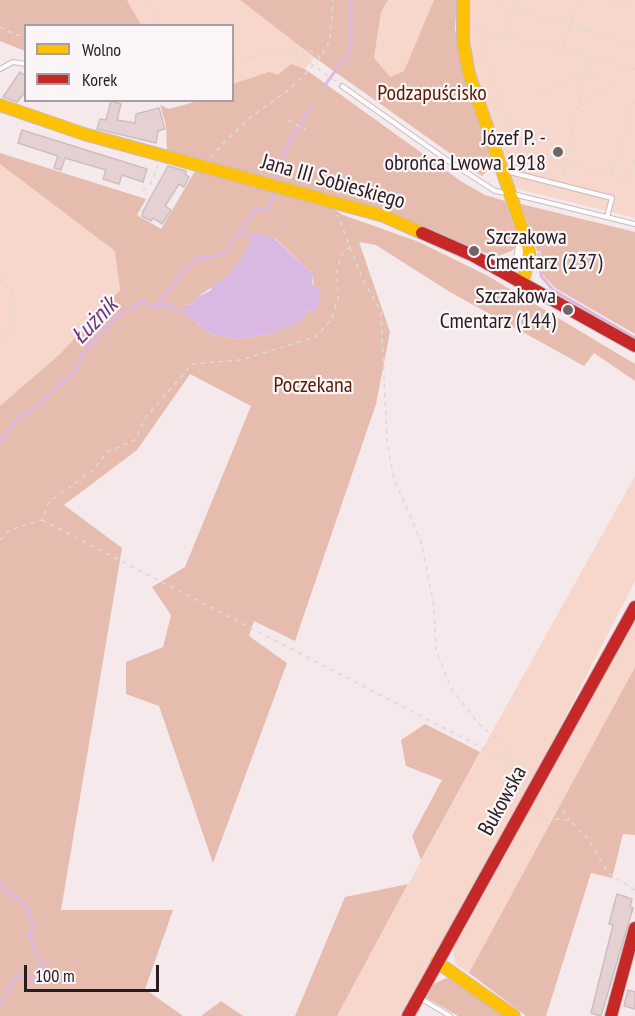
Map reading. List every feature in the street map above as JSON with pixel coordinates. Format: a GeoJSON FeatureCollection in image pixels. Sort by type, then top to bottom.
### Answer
{"type":"FeatureCollection","features":[{"type":"Feature","properties":{"kind":"street"},"geometry":{"type":"LineString","coordinates":[[463,0],[463,41],[469,74],[530,258],[522,282]]}},
{"type":"Feature","properties":{"kind":"street","name":"Jana III Sobieskiego"},"geometry":{"type":"LineString","coordinates":[[0,105],[84,134],[362,208],[423,231],[522,282],[635,346]]}},
{"type":"Feature","properties":{"kind":"street"},"geometry":{"type":"LineString","coordinates":[[507,274],[518,258],[522,247],[522,229]]}},
{"type":"Feature","properties":{"kind":"street","name":"Bukowska"},"geometry":{"type":"LineString","coordinates":[[408,1016],[635,607]]}},
{"type":"Feature","properties":{"kind":"street"},"geometry":{"type":"LineString","coordinates":[[611,1016],[629,968],[635,928]]}},
{"type":"Feature","properties":{"kind":"street"},"geometry":{"type":"LineString","coordinates":[[438,962],[514,1016]]}},
{"type":"Feature","properties":{"kind":"lane"},"geometry":{"type":"LineString","coordinates":[[0,69],[13,62],[24,64]]}},
{"type":"Feature","properties":{"kind":"lane"},"geometry":{"type":"LineString","coordinates":[[342,86],[463,171],[495,190],[635,224]]}},
{"type":"Feature","properties":{"kind":"lane"},"geometry":{"type":"LineString","coordinates":[[502,171],[612,198],[607,217]]}},
{"type":"Feature","properties":{"kind":"lane"},"geometry":{"type":"LineString","coordinates":[[418,997],[450,1016]]}},
{"type":"Feature","properties":{"kind":"path"},"geometry":{"type":"LineString","coordinates":[[150,0],[159,24]]}},
{"type":"Feature","properties":{"kind":"path"},"geometry":{"type":"LineString","coordinates":[[205,167],[215,150],[249,119],[290,89],[321,57],[330,40],[333,0]]}},
{"type":"Feature","properties":{"kind":"path"},"geometry":{"type":"LineString","coordinates":[[507,35],[516,0]]}},
{"type":"Feature","properties":{"kind":"path"},"geometry":{"type":"LineString","coordinates":[[562,49],[578,0]]}},
{"type":"Feature","properties":{"kind":"path"},"geometry":{"type":"LineString","coordinates":[[609,0],[635,8]]}},
{"type":"Feature","properties":{"kind":"path"},"geometry":{"type":"LineString","coordinates":[[500,6],[635,44]]}},
{"type":"Feature","properties":{"kind":"path"},"geometry":{"type":"LineString","coordinates":[[0,27],[16,36],[24,36]]}},
{"type":"Feature","properties":{"kind":"path"},"geometry":{"type":"LineString","coordinates":[[635,69],[477,28],[514,146],[567,164],[629,180],[635,160]]}},
{"type":"Feature","properties":{"kind":"path"},"geometry":{"type":"LineString","coordinates":[[301,57],[310,51],[321,57]]}},
{"type":"Feature","properties":{"kind":"path"},"geometry":{"type":"LineString","coordinates":[[234,64],[259,54],[279,53],[301,57],[342,86]]}},
{"type":"Feature","properties":{"kind":"path"},"geometry":{"type":"LineString","coordinates":[[564,172],[589,57]]}},
{"type":"Feature","properties":{"kind":"path"},"geometry":{"type":"LineString","coordinates":[[539,96],[559,83],[602,74]]}},
{"type":"Feature","properties":{"kind":"path"},"geometry":{"type":"LineString","coordinates":[[579,107],[618,84]]}},
{"type":"Feature","properties":{"kind":"path"},"geometry":{"type":"LineString","coordinates":[[611,174],[635,97]]}},
{"type":"Feature","properties":{"kind":"path"},"geometry":{"type":"LineString","coordinates":[[288,120],[306,130]]}},
{"type":"Feature","properties":{"kind":"path"},"geometry":{"type":"LineString","coordinates":[[143,191],[151,183],[161,155]]}},
{"type":"Feature","properties":{"kind":"path"},"geometry":{"type":"LineString","coordinates":[[338,215],[363,280],[381,312],[389,451],[394,479],[421,541],[434,606],[436,651],[451,688],[477,722],[503,745],[509,760]]}},
{"type":"Feature","properties":{"kind":"path"},"geometry":{"type":"LineString","coordinates":[[42,520],[49,502],[93,470],[107,452],[135,440],[146,417],[192,364],[242,360],[315,337],[331,320],[338,298],[337,269],[343,252],[350,247]]}},
{"type":"Feature","properties":{"kind":"path"},"geometry":{"type":"LineString","coordinates":[[0,278],[14,297],[15,308],[12,322],[0,345]]}},
{"type":"Feature","properties":{"kind":"path"},"geometry":{"type":"LineString","coordinates":[[0,540],[10,530],[42,520],[509,760],[540,778],[570,821],[588,839],[608,873],[635,890]]}},
{"type":"Feature","properties":{"kind":"path"},"geometry":{"type":"LineString","coordinates":[[517,818],[529,823],[558,819],[570,821]]}},
{"type":"Feature","properties":{"kind":"shaded area"},"geometry":{"type":"Polygon","coordinates":[[[127,0],[240,0],[314,57],[305,69],[291,64],[278,76],[234,84],[234,24],[140,24],[127,0]]]}},
{"type":"Feature","properties":{"kind":"shaded area"},"geometry":{"type":"Polygon","coordinates":[[[388,0],[434,0],[404,71],[390,77],[374,59],[381,11],[388,0]]]}},
{"type":"Feature","properties":{"kind":"shaded area"},"geometry":{"type":"Polygon","coordinates":[[[468,0],[635,0],[635,218],[514,188],[479,88],[467,33],[468,0]]]}},
{"type":"Feature","properties":{"kind":"shaded area"},"geometry":{"type":"Polygon","coordinates":[[[0,164],[116,251],[120,290],[61,353],[0,406],[0,164]]]}},
{"type":"Feature","properties":{"kind":"shaded area"},"geometry":{"type":"Polygon","coordinates":[[[255,233],[274,238],[313,274],[312,284],[319,289],[320,301],[314,313],[308,310],[300,322],[270,334],[238,339],[214,335],[203,330],[198,323],[190,320],[184,305],[192,304],[197,297],[210,291],[215,282],[223,280],[241,259],[255,233]]]}},
{"type":"Feature","properties":{"kind":"shaded area"},"geometry":{"type":"Polygon","coordinates":[[[635,476],[635,581],[506,832],[403,1016],[337,1016],[465,780],[635,476]]]}},
{"type":"Feature","properties":{"kind":"shaded area"},"geometry":{"type":"Polygon","coordinates":[[[635,619],[635,667],[469,973],[455,964],[453,949],[635,619]]]}},
{"type":"Feature","properties":{"kind":"green space"},"geometry":{"type":"Polygon","coordinates":[[[0,0],[127,0],[140,24],[24,24],[24,51],[0,41],[0,0]]]}},
{"type":"Feature","properties":{"kind":"green space","name":"Podzapuścisko"},"geometry":{"type":"Polygon","coordinates":[[[240,0],[388,0],[381,12],[374,58],[390,77],[404,71],[434,0],[457,0],[455,29],[460,55],[467,85],[493,165],[482,176],[314,57],[240,0]]]}},
{"type":"Feature","properties":{"kind":"green space"},"geometry":{"type":"Polygon","coordinates":[[[291,64],[305,69],[462,182],[485,195],[505,201],[517,236],[516,246],[512,251],[495,257],[376,207],[167,150],[166,125],[160,105],[169,109],[194,102],[234,102],[234,84],[269,72],[278,75],[291,64]]]}},
{"type":"Feature","properties":{"kind":"green space","name":"Poczekana"},"geometry":{"type":"Polygon","coordinates":[[[0,153],[146,199],[137,215],[161,229],[195,171],[332,208],[343,215],[419,242],[488,276],[635,364],[635,381],[594,353],[584,366],[450,292],[376,245],[359,242],[390,332],[376,404],[295,641],[254,621],[249,636],[287,663],[213,863],[159,706],[126,694],[126,662],[163,647],[171,615],[152,587],[185,567],[251,406],[190,374],[137,450],[64,505],[122,548],[61,910],[173,910],[145,989],[183,1016],[0,1016],[0,406],[61,353],[120,290],[115,251],[0,164],[0,153]],[[255,234],[241,259],[223,280],[197,297],[192,304],[184,305],[203,330],[214,335],[238,339],[270,334],[300,322],[308,310],[314,313],[313,274],[275,238],[255,234]]]}},
{"type":"Feature","properties":{"kind":"green space"},"geometry":{"type":"Polygon","coordinates":[[[521,204],[635,232],[635,334],[555,288],[542,274],[541,252],[537,251],[521,204]]]}},
{"type":"Feature","properties":{"kind":"green space"},"geometry":{"type":"Polygon","coordinates":[[[635,667],[635,835],[623,834],[612,878],[591,873],[546,1016],[526,1016],[469,973],[635,667]]]}},
{"type":"Feature","properties":{"kind":"green space"},"geometry":{"type":"Polygon","coordinates":[[[425,724],[480,752],[421,860],[412,836],[442,780],[406,766],[401,740],[425,724]]]}},
{"type":"Feature","properties":{"kind":"green space"},"geometry":{"type":"Polygon","coordinates":[[[408,884],[337,1016],[295,1016],[345,897],[408,884]]]}},
{"type":"Feature","properties":{"kind":"green space"},"geometry":{"type":"Polygon","coordinates":[[[446,978],[453,979],[505,1016],[458,1016],[425,997],[432,985],[446,978]]]}},
{"type":"Feature","properties":{"kind":"green space"},"geometry":{"type":"Polygon","coordinates":[[[221,1001],[243,1016],[201,1016],[221,1001]]]}},
{"type":"Feature","properties":{"kind":"building"},"geometry":{"type":"Polygon","coordinates":[[[20,72],[24,75],[24,93],[17,102],[3,97],[20,72]]]}},
{"type":"Feature","properties":{"kind":"building"},"geometry":{"type":"Polygon","coordinates":[[[111,102],[121,104],[117,120],[135,123],[136,114],[159,108],[165,129],[158,131],[156,143],[97,129],[100,119],[106,120],[111,102]]]}},
{"type":"Feature","properties":{"kind":"building"},"geometry":{"type":"Polygon","coordinates":[[[22,130],[147,169],[143,182],[122,175],[119,184],[103,179],[106,170],[65,158],[61,170],[54,168],[58,156],[18,143],[22,130]]]}},
{"type":"Feature","properties":{"kind":"building"},"geometry":{"type":"Polygon","coordinates":[[[168,166],[186,171],[185,174],[189,177],[184,187],[179,184],[165,206],[171,210],[162,224],[153,218],[151,221],[142,216],[168,166]]]}},
{"type":"Feature","properties":{"kind":"building"},"geometry":{"type":"Polygon","coordinates":[[[617,894],[632,899],[630,907],[633,908],[601,1016],[591,1013],[613,925],[609,924],[617,894]]]}},
{"type":"Feature","properties":{"kind":"building"},"geometry":{"type":"Polygon","coordinates":[[[628,990],[635,992],[635,1009],[624,1006],[628,990]]]}},
{"type":"Feature","properties":{"kind":"waterway","name":"Łużnik"},"geometry":{"type":"LineString","coordinates":[[323,88],[351,49],[351,0]]}},
{"type":"Feature","properties":{"kind":"waterway","name":"Łużnik"},"geometry":{"type":"LineString","coordinates":[[277,183],[278,171],[287,146],[311,107]]}},
{"type":"Feature","properties":{"kind":"waterway","name":"Łużnik"},"geometry":{"type":"LineString","coordinates":[[0,440],[21,415],[34,409],[77,369],[83,353],[117,316],[137,306],[141,300],[151,307],[157,305],[186,268],[199,258],[217,256],[228,249],[255,209],[268,209],[276,190]]}},
{"type":"Feature","properties":{"kind":"waterway"},"geometry":{"type":"LineString","coordinates":[[239,233],[253,236]]}},
{"type":"Feature","properties":{"kind":"waterway"},"geometry":{"type":"LineString","coordinates":[[539,254],[541,276],[553,290],[635,338]]}},
{"type":"Feature","properties":{"kind":"waterway"},"geometry":{"type":"LineString","coordinates":[[157,306],[169,305],[176,311],[185,313]]}},
{"type":"Feature","properties":{"kind":"waterway","name":"Łużnik"},"geometry":{"type":"LineString","coordinates":[[0,883],[28,909],[33,928],[29,936],[44,970],[42,976],[37,980],[20,976],[12,980],[10,990],[0,1004]]}},
{"type":"Feature","properties":{"kind":"traffic: slow"},"geometry":{"type":"LineString","coordinates":[[463,0],[463,41],[469,74],[528,246],[530,258],[522,282]]}},
{"type":"Feature","properties":{"kind":"traffic: slow"},"geometry":{"type":"LineString","coordinates":[[0,105],[84,134],[384,216],[422,233]]}},
{"type":"Feature","properties":{"kind":"traffic: slow"},"geometry":{"type":"LineString","coordinates":[[437,962],[514,1016]]}},
{"type":"Feature","properties":{"kind":"traffic: jam"},"geometry":{"type":"LineString","coordinates":[[422,233],[472,255],[635,346]]}},
{"type":"Feature","properties":{"kind":"traffic: jam"},"geometry":{"type":"LineString","coordinates":[[408,1016],[635,607]]}},
{"type":"Feature","properties":{"kind":"traffic: jam"},"geometry":{"type":"LineString","coordinates":[[611,1016],[635,928]]}},
{"type":"Feature","properties":{"kind":"place","name":"Józef P. - obrońca Lwowa 1918"},"geometry":{"type":"Point","coordinates":[558,152]}},
{"type":"Feature","properties":{"kind":"place","name":"Szczakowa Cmentarz (237)"},"geometry":{"type":"Point","coordinates":[474,251]}},
{"type":"Feature","properties":{"kind":"place","name":"Szczakowa Cmentarz (144)"},"geometry":{"type":"Point","coordinates":[568,310]}}]}
